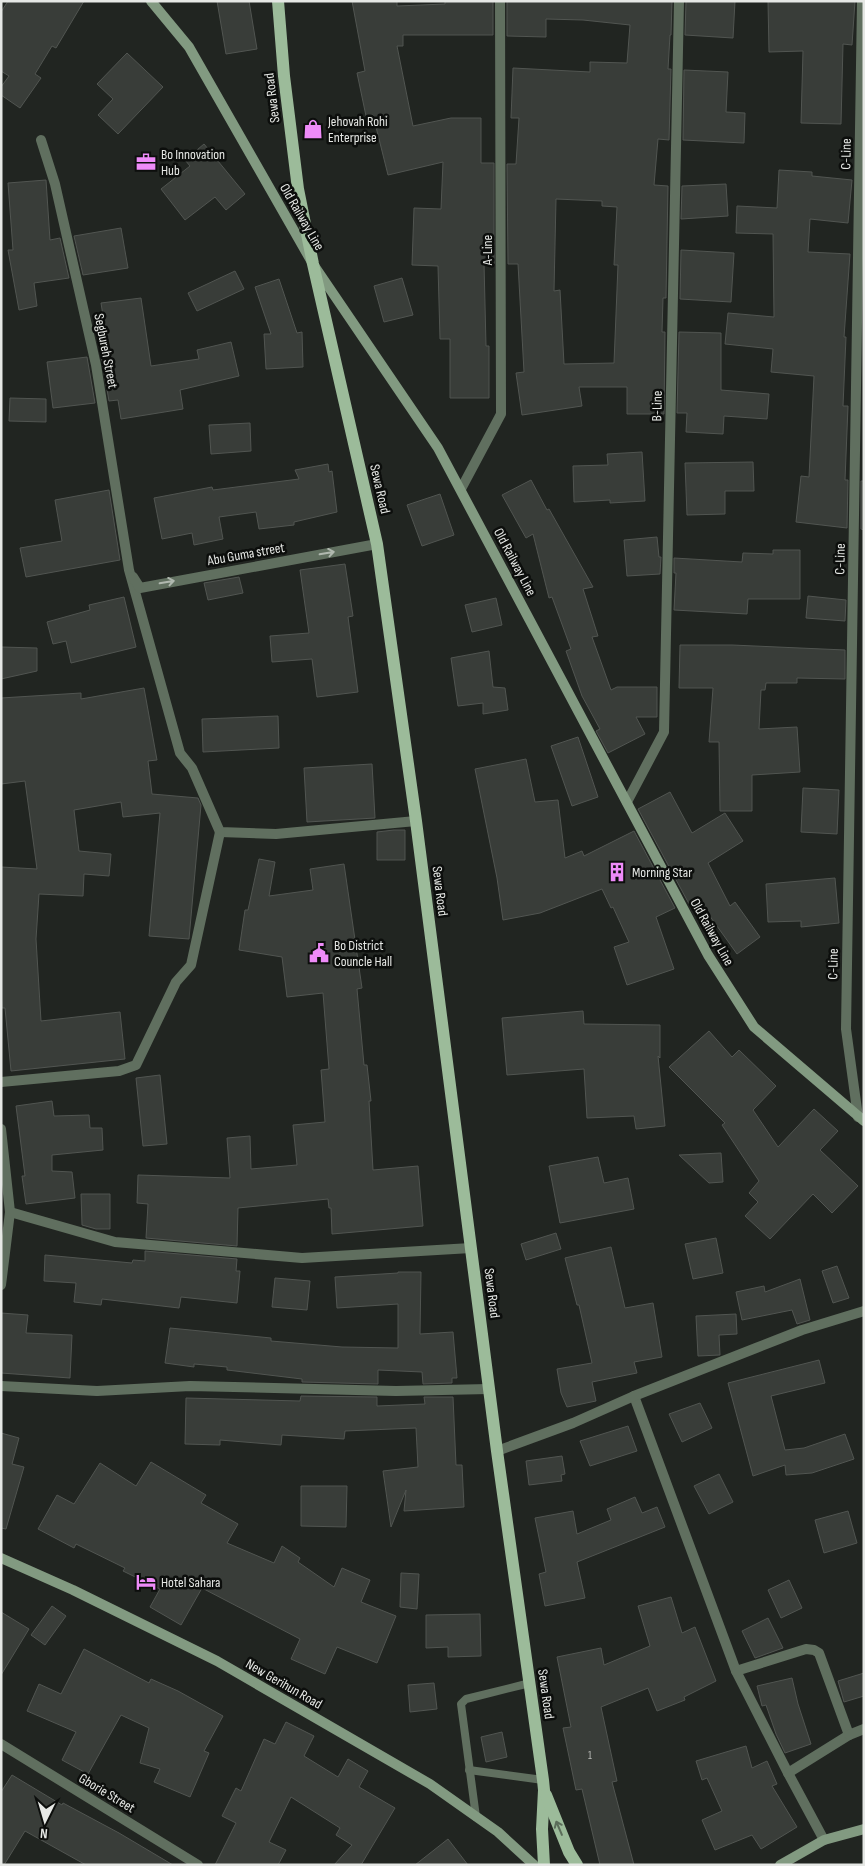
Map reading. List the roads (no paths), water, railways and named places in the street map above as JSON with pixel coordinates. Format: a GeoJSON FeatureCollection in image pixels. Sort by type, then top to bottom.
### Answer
{"type":"FeatureCollection","features":[{"type":"Feature","properties":{"kind":"main road","name":"Sewa Road"},"geometry":{"type":"LineString","coordinates":[[278,1],[284,76],[298,189],[313,264],[377,544],[416,821],[497,1450],[543,1785]]}},
{"type":"Feature","properties":{"kind":"main road"},"geometry":{"type":"LineString","coordinates":[[543,1785],[542,1829],[544,1865]]}},
{"type":"Feature","properties":{"kind":"main road"},"geometry":{"type":"LineString","coordinates":[[543,1785],[569,1852],[577,1865]]}},
{"type":"Feature","properties":{"kind":"street","name":"Old Railway Line"},"geometry":{"type":"LineString","coordinates":[[152,1],[190,47],[313,264],[438,448],[708,955],[754,1027],[861,1119]]}},
{"type":"Feature","properties":{"kind":"street","name":"A-Line"},"geometry":{"type":"LineString","coordinates":[[461,489],[502,414],[500,1]]}},
{"type":"Feature","properties":{"kind":"street","name":"B-Line"},"geometry":{"type":"LineString","coordinates":[[627,802],[664,732],[679,1]]}},
{"type":"Feature","properties":{"kind":"street","name":"C-Line"},"geometry":{"type":"LineString","coordinates":[[861,1119],[846,1029],[862,1]]}},
{"type":"Feature","properties":{"kind":"street","name":"Segbureh Street"},"geometry":{"type":"LineString","coordinates":[[42,140],[56,184],[96,365],[129,570],[180,753],[192,768],[220,832]]}},
{"type":"Feature","properties":{"kind":"street","name":"Abu Guma street"},"geometry":{"type":"LineString","coordinates":[[129,570],[140,588],[377,544]]}},
{"type":"Feature","properties":{"kind":"street"},"geometry":{"type":"LineString","coordinates":[[1,1082],[119,1071],[136,1065],[176,982],[191,965],[220,832],[276,834],[416,821]]}},
{"type":"Feature","properties":{"kind":"street"},"geometry":{"type":"LineString","coordinates":[[1,1129],[10,1212],[1,1285]]}},
{"type":"Feature","properties":{"kind":"street"},"geometry":{"type":"LineString","coordinates":[[10,1212],[114,1242],[302,1258],[471,1248]]}},
{"type":"Feature","properties":{"kind":"street"},"geometry":{"type":"LineString","coordinates":[[497,1450],[572,1423],[634,1396],[802,1330],[864,1311]]}},
{"type":"Feature","properties":{"kind":"street"},"geometry":{"type":"LineString","coordinates":[[1,1386],[97,1391],[190,1386],[396,1391],[489,1389]]}},
{"type":"Feature","properties":{"kind":"street"},"geometry":{"type":"LineString","coordinates":[[634,1396],[736,1671],[824,1840]]}},
{"type":"Feature","properties":{"kind":"street","name":"New Gerihun Road"},"geometry":{"type":"LineString","coordinates":[[1,1558],[73,1590],[217,1661],[430,1784],[498,1832],[534,1865]]}},
{"type":"Feature","properties":{"kind":"street"},"geometry":{"type":"LineString","coordinates":[[736,1671],[806,1649],[814,1650],[819,1653],[849,1735]]}},
{"type":"Feature","properties":{"kind":"street"},"geometry":{"type":"LineString","coordinates":[[788,1773],[849,1735],[864,1729]]}},
{"type":"Feature","properties":{"kind":"street","name":"Gborie Street"},"geometry":{"type":"LineString","coordinates":[[1,1744],[198,1865]]}},
{"type":"Feature","properties":{"kind":"street"},"geometry":{"type":"LineString","coordinates":[[784,1864],[824,1840],[864,1829]]}},
{"type":"Feature","properties":{"kind":"lane"},"geometry":{"type":"LineString","coordinates":[[476,1817],[462,1704],[466,1699],[530,1683]]}},
{"type":"Feature","properties":{"kind":"lane"},"geometry":{"type":"LineString","coordinates":[[469,1770],[543,1785]]}},
{"type":"Feature","properties":{"kind":"place","name":"Jehovah Rohi Enterprise"},"geometry":{"type":"Point","coordinates":[313,129]}},
{"type":"Feature","properties":{"kind":"place","name":"Bo Innovation Hub"},"geometry":{"type":"Point","coordinates":[146,162]}},
{"type":"Feature","properties":{"kind":"place","name":"Morning Star"},"geometry":{"type":"Point","coordinates":[617,872]}},
{"type":"Feature","properties":{"kind":"place","name":"Bo District Councle Hall"},"geometry":{"type":"Point","coordinates":[319,953]}},
{"type":"Feature","properties":{"kind":"place","name":"Hotel Sahara"},"geometry":{"type":"Point","coordinates":[146,1582]}}]}
